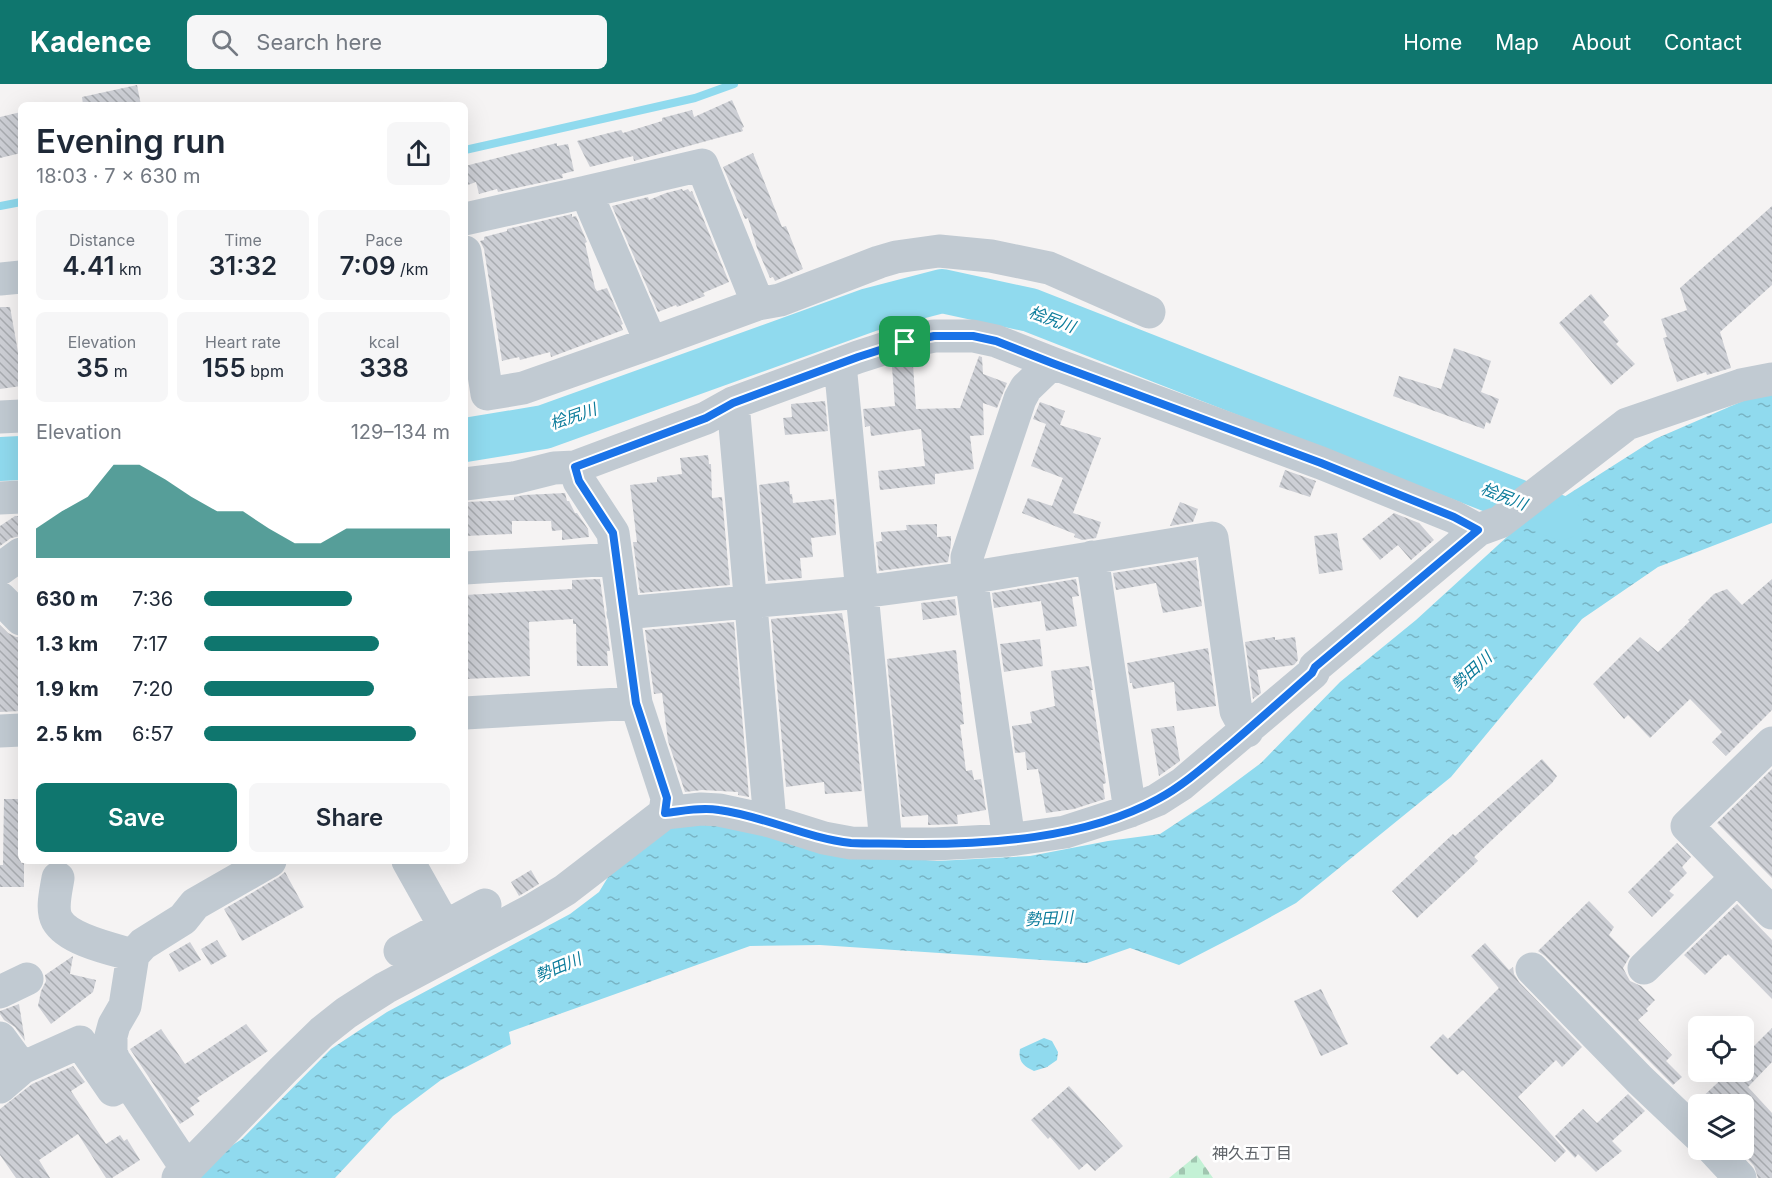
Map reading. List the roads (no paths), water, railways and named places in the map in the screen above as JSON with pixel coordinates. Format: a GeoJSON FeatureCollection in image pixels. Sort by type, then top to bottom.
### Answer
{"type":"FeatureCollection","features":[{"type":"Feature","properties":{"kind":"street"},"geometry":{"type":"LineString","coordinates":[[468,218],[702,165],[758,304]]}},
{"type":"Feature","properties":{"kind":"street"},"geometry":{"type":"LineString","coordinates":[[586,192],[651,343]]}},
{"type":"Feature","properties":{"kind":"street"},"geometry":{"type":"LineString","coordinates":[[468,291],[476,396],[523,388],[758,304],[780,300],[887,260],[939,251],[990,256],[1049,268],[1149,312]]}},
{"type":"Feature","properties":{"kind":"street"},"geometry":{"type":"LineString","coordinates":[[0,279],[18,277]]}},
{"type":"Feature","properties":{"kind":"street"},"geometry":{"type":"LineString","coordinates":[[468,484],[514,478],[554,468],[575,467],[706,418],[733,403],[905,342],[934,336],[973,336],[990,339],[1031,353],[1052,363],[1321,463],[1454,517],[1489,526]]}},
{"type":"Feature","properties":{"kind":"street"},"geometry":{"type":"LineString","coordinates":[[990,339],[1026,388]]}},
{"type":"Feature","properties":{"kind":"street"},"geometry":{"type":"LineString","coordinates":[[1009,840],[967,557],[1020,399],[1026,388],[1052,363]]}},
{"type":"Feature","properties":{"kind":"street"},"geometry":{"type":"LineString","coordinates":[[840,364],[885,843]]}},
{"type":"Feature","properties":{"kind":"street"},"geometry":{"type":"LineString","coordinates":[[178,1175],[322,1032],[346,1013],[385,988],[565,890],[665,813],[701,809],[719,810],[851,843],[935,844],[1009,840],[1065,832],[1130,811],[1157,800],[1182,784],[1312,673],[1315,667],[1489,526],[1599,447],[1627,424],[1741,385],[1772,379]]}},
{"type":"Feature","properties":{"kind":"street"},"geometry":{"type":"LineString","coordinates":[[733,403],[770,821]]}},
{"type":"Feature","properties":{"kind":"street"},"geometry":{"type":"LineString","coordinates":[[0,417],[18,416]]}},
{"type":"Feature","properties":{"kind":"street"},"geometry":{"type":"LineString","coordinates":[[575,467],[579,481],[613,533],[636,703],[667,798],[665,813]]}},
{"type":"Feature","properties":{"kind":"street"},"geometry":{"type":"LineString","coordinates":[[0,498],[18,497]]}},
{"type":"Feature","properties":{"kind":"street"},"geometry":{"type":"LineString","coordinates":[[623,613],[862,592],[970,578],[1212,538],[1236,711],[1246,731]]}},
{"type":"Feature","properties":{"kind":"street"},"geometry":{"type":"LineString","coordinates":[[0,568],[18,556]]}},
{"type":"Feature","properties":{"kind":"street"},"geometry":{"type":"LineString","coordinates":[[1092,557],[1130,811]]}},
{"type":"Feature","properties":{"kind":"street"},"geometry":{"type":"LineString","coordinates":[[468,568],[616,559]]}},
{"type":"Feature","properties":{"kind":"street"},"geometry":{"type":"LineString","coordinates":[[0,598],[18,616]]}},
{"type":"Feature","properties":{"kind":"street"},"geometry":{"type":"LineString","coordinates":[[468,713],[636,703]]}},
{"type":"Feature","properties":{"kind":"street"},"geometry":{"type":"LineString","coordinates":[[0,730],[18,730]]}},
{"type":"Feature","properties":{"kind":"street"},"geometry":{"type":"LineString","coordinates":[[1772,743],[1687,826],[1772,913]]}},
{"type":"Feature","properties":{"kind":"street"},"geometry":{"type":"LineString","coordinates":[[178,1175],[111,1052],[111,1036],[114,1025],[125,1006],[133,956],[143,944],[183,919],[195,904],[265,864]]}},
{"type":"Feature","properties":{"kind":"street"},"geometry":{"type":"LineString","coordinates":[[410,864],[445,927]]}},
{"type":"Feature","properties":{"kind":"street"},"geometry":{"type":"LineString","coordinates":[[58,878],[54,904],[56,919],[68,933],[133,956]]}},
{"type":"Feature","properties":{"kind":"street"},"geometry":{"type":"LineString","coordinates":[[1644,968],[1738,879]]}},
{"type":"Feature","properties":{"kind":"street"},"geometry":{"type":"LineString","coordinates":[[400,951],[485,905]]}},
{"type":"Feature","properties":{"kind":"street"},"geometry":{"type":"LineString","coordinates":[[1532,969],[1640,1080],[1688,1126]]}},
{"type":"Feature","properties":{"kind":"street"},"geometry":{"type":"LineString","coordinates":[[0,1038],[11,1077],[80,1042],[178,1175]]}},
{"type":"Feature","properties":{"kind":"street"},"geometry":{"type":"LineString","coordinates":[[1723,1160],[1740,1178]]}},
{"type":"Feature","properties":{"kind":"water","name":"勢田川"},"geometry":{"type":"Polygon","coordinates":[[[1759,394],[1772,394],[1772,523],[1658,567],[1582,619],[1451,777],[1296,903],[1179,965],[1130,948],[1087,963],[820,945],[750,946],[509,1032],[511,1044],[441,1080],[393,1116],[335,1178],[200,1178],[214,1157],[242,1139],[331,1049],[387,1012],[570,914],[599,892],[616,864],[663,829],[720,822],[814,850],[937,861],[1030,856],[1160,834],[1261,763],[1340,682],[1416,620],[1520,525],[1655,439],[1759,394]]]}},
{"type":"Feature","properties":{"kind":"water"},"geometry":{"type":"Polygon","coordinates":[[[1044,1038],[1052,1041],[1058,1052],[1057,1060],[1047,1067],[1034,1071],[1022,1063],[1020,1049],[1044,1038]]]}},
{"type":"Feature","properties":{"kind":"waterway"},"geometry":{"type":"LineString","coordinates":[[468,149],[695,98],[734,84]]}},
{"type":"Feature","properties":{"kind":"waterway"},"geometry":{"type":"LineString","coordinates":[[0,206],[18,203]]}},
{"type":"Feature","properties":{"kind":"waterway","name":"桧尻川"},"geometry":{"type":"LineString","coordinates":[[468,440],[544,427],[869,310],[942,291],[1030,310],[1561,518]]}},
{"type":"Feature","properties":{"kind":"waterway","name":"桧尻川"},"geometry":{"type":"LineString","coordinates":[[0,459],[18,458]]}},
{"type":"Feature","properties":{"kind":"district","name":"神久五丁目"},"geometry":{"type":"Point","coordinates":[1252,1153]}}]}
